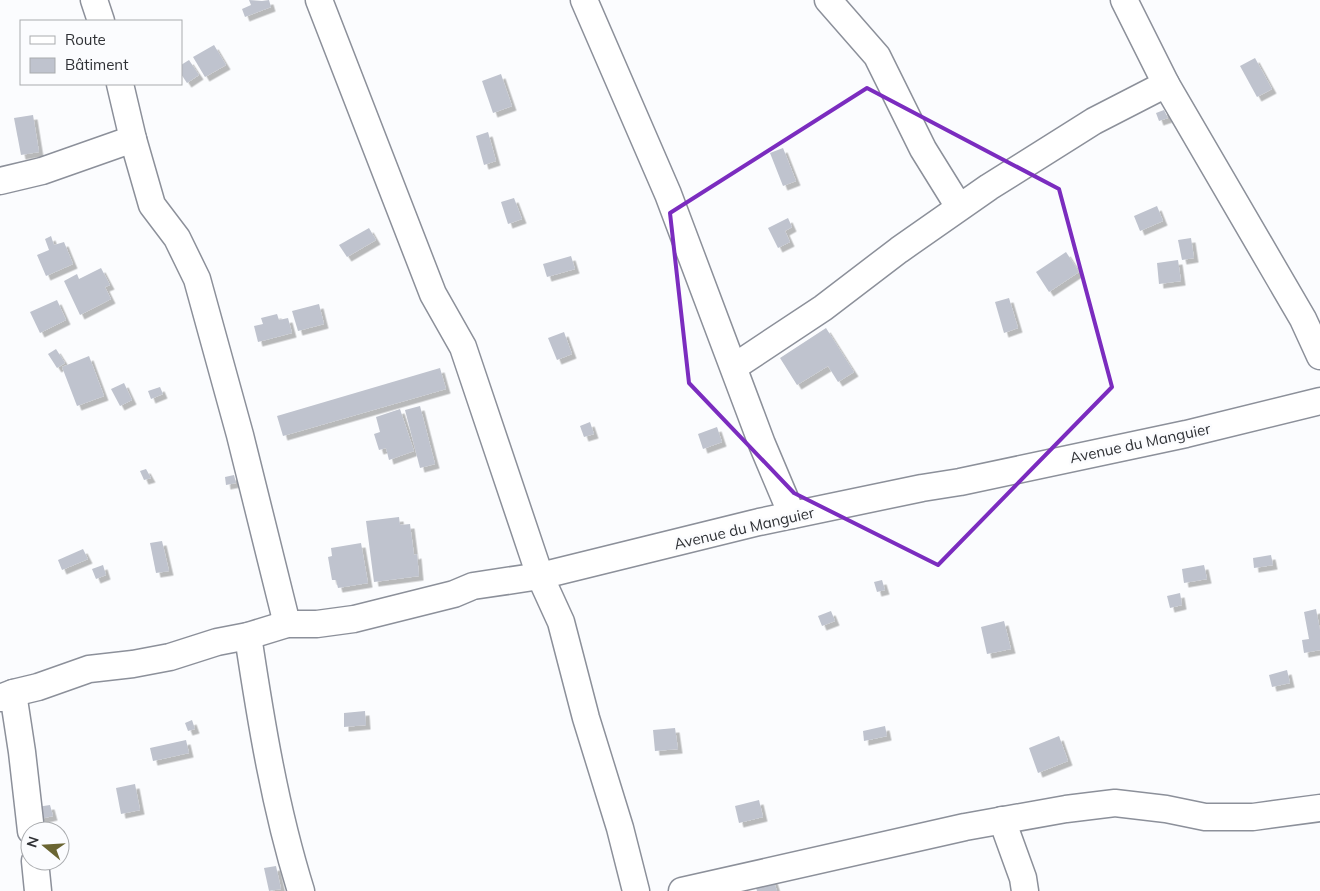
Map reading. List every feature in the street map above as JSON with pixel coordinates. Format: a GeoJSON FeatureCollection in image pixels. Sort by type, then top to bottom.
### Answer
{"type":"FeatureCollection","features":[{"type":"Feature","properties":{"kind":"street"},"geometry":{"type":"LineString","coordinates":[[94,0],[101,20]]}},
{"type":"Feature","properties":{"kind":"street"},"geometry":{"type":"LineString","coordinates":[[319,0],[434,294],[463,347],[540,576],[561,622],[586,718],[620,828],[636,891]]}},
{"type":"Feature","properties":{"kind":"street"},"geometry":{"type":"LineString","coordinates":[[584,0],[668,194],[762,444],[792,515]]}},
{"type":"Feature","properties":{"kind":"street"},"geometry":{"type":"LineString","coordinates":[[828,0],[877,56],[923,149],[959,208]]}},
{"type":"Feature","properties":{"kind":"street"},"geometry":{"type":"LineString","coordinates":[[1124,0],[1166,84],[1303,319],[1320,356]]}},
{"type":"Feature","properties":{"kind":"street"},"geometry":{"type":"LineString","coordinates":[[734,367],[823,308],[899,250],[959,208],[1094,121],[1166,84]]}},
{"type":"Feature","properties":{"kind":"street"},"geometry":{"type":"LineString","coordinates":[[120,85],[152,205],[177,238],[197,279],[240,435],[287,624]]}},
{"type":"Feature","properties":{"kind":"street"},"geometry":{"type":"LineString","coordinates":[[0,181],[42,171],[133,139]]}},
{"type":"Feature","properties":{"kind":"street","name":"Avenue du Manguier"},"geometry":{"type":"LineString","coordinates":[[7,696],[90,669],[170,657],[217,642],[248,636],[287,624],[317,624],[354,619],[454,594],[473,586],[540,576],[792,515],[960,482],[1176,436],[1320,401]]}},
{"type":"Feature","properties":{"kind":"street"},"geometry":{"type":"LineString","coordinates":[[248,636],[276,802],[301,891]]}},
{"type":"Feature","properties":{"kind":"street"},"geometry":{"type":"LineString","coordinates":[[7,696],[22,752],[30,821]]}},
{"type":"Feature","properties":{"kind":"street"},"geometry":{"type":"LineString","coordinates":[[682,891],[881,845],[1066,809],[1115,803],[1166,809],[1205,817],[1253,817],[1320,808]]}},
{"type":"Feature","properties":{"kind":"street"},"geometry":{"type":"LineString","coordinates":[[1002,820],[1023,878],[1025,891]]}},
{"type":"Feature","properties":{"kind":"street"},"geometry":{"type":"LineString","coordinates":[[35,871],[38,891]]}},
{"type":"Feature","properties":{"kind":"highlighted area"},"geometry":{"type":"Polygon","coordinates":[[[867,88],[1059,189],[1112,387],[938,565],[794,493],[689,383],[670,213],[867,88]]]}},
{"type":"Feature","properties":{"kind":"building"},"geometry":{"type":"Polygon","coordinates":[[[249,0],[269,0],[271,7],[245,17],[242,9],[251,5],[249,0]]]}},
{"type":"Feature","properties":{"kind":"building"},"geometry":{"type":"Polygon","coordinates":[[[214,45],[226,65],[205,77],[193,57],[214,45]]]}},
{"type":"Feature","properties":{"kind":"building"},"geometry":{"type":"Polygon","coordinates":[[[1255,58],[1272,89],[1257,97],[1240,66],[1255,58]]]}},
{"type":"Feature","properties":{"kind":"building"},"geometry":{"type":"Polygon","coordinates":[[[189,60],[199,75],[187,83],[182,76],[182,64],[189,60]]]}},
{"type":"Feature","properties":{"kind":"building"},"geometry":{"type":"Polygon","coordinates":[[[501,74],[512,106],[493,113],[482,81],[501,74]]]}},
{"type":"Feature","properties":{"kind":"building"},"geometry":{"type":"Polygon","coordinates":[[[1164,110],[1168,118],[1159,121],[1156,113],[1164,110]]]}},
{"type":"Feature","properties":{"kind":"building"},"geometry":{"type":"Polygon","coordinates":[[[33,115],[39,152],[21,155],[14,118],[33,115]]]}},
{"type":"Feature","properties":{"kind":"building"},"geometry":{"type":"Polygon","coordinates":[[[488,132],[496,161],[484,165],[476,136],[488,132]]]}},
{"type":"Feature","properties":{"kind":"building"},"geometry":{"type":"Polygon","coordinates":[[[783,148],[796,181],[783,186],[770,153],[783,148]]]}},
{"type":"Feature","properties":{"kind":"building"},"geometry":{"type":"Polygon","coordinates":[[[514,198],[522,219],[508,224],[501,202],[514,198]]]}},
{"type":"Feature","properties":{"kind":"building"},"geometry":{"type":"Polygon","coordinates":[[[1157,206],[1163,221],[1140,231],[1134,216],[1157,206]]]}},
{"type":"Feature","properties":{"kind":"building"},"geometry":{"type":"Polygon","coordinates":[[[788,218],[792,227],[785,231],[790,242],[778,248],[768,228],[788,218]]]}},
{"type":"Feature","properties":{"kind":"building"},"geometry":{"type":"Polygon","coordinates":[[[369,228],[376,240],[347,257],[339,245],[369,228]]]}},
{"type":"Feature","properties":{"kind":"building"},"geometry":{"type":"Polygon","coordinates":[[[51,236],[54,245],[64,242],[73,264],[46,276],[37,255],[49,250],[45,239],[51,236]]]}},
{"type":"Feature","properties":{"kind":"building"},"geometry":{"type":"Polygon","coordinates":[[[1191,238],[1194,258],[1182,260],[1178,240],[1191,238]]]}},
{"type":"Feature","properties":{"kind":"building"},"geometry":{"type":"Polygon","coordinates":[[[1066,252],[1079,272],[1049,292],[1036,272],[1066,252]]]}},
{"type":"Feature","properties":{"kind":"building"},"geometry":{"type":"Polygon","coordinates":[[[571,256],[575,269],[547,277],[543,264],[571,256]]]}},
{"type":"Feature","properties":{"kind":"building"},"geometry":{"type":"Polygon","coordinates":[[[1178,260],[1181,281],[1159,284],[1157,263],[1178,260]]]}},
{"type":"Feature","properties":{"kind":"building"},"geometry":{"type":"Polygon","coordinates":[[[101,268],[110,285],[105,287],[111,299],[80,315],[64,281],[77,274],[79,279],[101,268]]]}},
{"type":"Feature","properties":{"kind":"building"},"geometry":{"type":"Polygon","coordinates":[[[1009,298],[1018,328],[1004,333],[995,302],[1009,298]]]}},
{"type":"Feature","properties":{"kind":"building"},"geometry":{"type":"Polygon","coordinates":[[[57,300],[66,320],[40,333],[30,312],[57,300]]]}},
{"type":"Feature","properties":{"kind":"building"},"geometry":{"type":"Polygon","coordinates":[[[319,304],[324,324],[298,331],[292,311],[319,304]]]}},
{"type":"Feature","properties":{"kind":"building"},"geometry":{"type":"Polygon","coordinates":[[[277,314],[279,320],[288,318],[292,333],[258,342],[254,326],[263,324],[261,318],[277,314]]]}},
{"type":"Feature","properties":{"kind":"building"},"geometry":{"type":"Polygon","coordinates":[[[826,328],[854,372],[838,382],[828,366],[797,385],[780,358],[826,328]]]}},
{"type":"Feature","properties":{"kind":"building"},"geometry":{"type":"Polygon","coordinates":[[[564,332],[572,354],[557,360],[548,338],[564,332]]]}},
{"type":"Feature","properties":{"kind":"building"},"geometry":{"type":"Polygon","coordinates":[[[56,349],[65,363],[57,368],[48,354],[56,349]]]}},
{"type":"Feature","properties":{"kind":"building"},"geometry":{"type":"Polygon","coordinates":[[[89,356],[104,396],[77,406],[62,367],[89,356]]]}},
{"type":"Feature","properties":{"kind":"building"},"geometry":{"type":"Polygon","coordinates":[[[440,368],[446,389],[283,436],[277,416],[440,368]]]}},
{"type":"Feature","properties":{"kind":"building"},"geometry":{"type":"Polygon","coordinates":[[[124,383],[132,400],[120,406],[111,389],[124,383]]]}},
{"type":"Feature","properties":{"kind":"building"},"geometry":{"type":"Polygon","coordinates":[[[160,387],[163,394],[151,399],[148,391],[160,387]]]}},
{"type":"Feature","properties":{"kind":"building"},"geometry":{"type":"Polygon","coordinates":[[[420,406],[435,464],[420,468],[405,410],[420,406]]]}},
{"type":"Feature","properties":{"kind":"building"},"geometry":{"type":"Polygon","coordinates":[[[400,409],[414,451],[389,460],[386,448],[379,450],[374,434],[380,432],[376,417],[400,409]]]}},
{"type":"Feature","properties":{"kind":"building"},"geometry":{"type":"Polygon","coordinates":[[[590,422],[594,434],[584,437],[580,426],[590,422]]]}},
{"type":"Feature","properties":{"kind":"building"},"geometry":{"type":"Polygon","coordinates":[[[717,427],[722,442],[703,449],[698,434],[717,427]]]}},
{"type":"Feature","properties":{"kind":"building"},"geometry":{"type":"Polygon","coordinates":[[[146,469],[151,478],[144,480],[140,471],[146,469]]]}},
{"type":"Feature","properties":{"kind":"building"},"geometry":{"type":"Polygon","coordinates":[[[234,475],[236,483],[226,485],[225,477],[234,475]]]}},
{"type":"Feature","properties":{"kind":"building"},"geometry":{"type":"Polygon","coordinates":[[[399,517],[400,525],[410,524],[414,555],[417,554],[419,576],[374,582],[366,521],[399,517]]]}},
{"type":"Feature","properties":{"kind":"building"},"geometry":{"type":"Polygon","coordinates":[[[162,541],[169,571],[156,573],[150,543],[162,541]]]}},
{"type":"Feature","properties":{"kind":"building"},"geometry":{"type":"Polygon","coordinates":[[[361,543],[368,583],[338,588],[336,580],[332,580],[328,557],[332,556],[331,548],[361,543]]]}},
{"type":"Feature","properties":{"kind":"building"},"geometry":{"type":"Polygon","coordinates":[[[83,549],[88,559],[62,570],[58,560],[83,549]]]}},
{"type":"Feature","properties":{"kind":"building"},"geometry":{"type":"Polygon","coordinates":[[[1271,555],[1273,565],[1254,568],[1253,558],[1271,555]]]}},
{"type":"Feature","properties":{"kind":"building"},"geometry":{"type":"Polygon","coordinates":[[[103,565],[106,575],[96,579],[92,569],[103,565]]]}},
{"type":"Feature","properties":{"kind":"building"},"geometry":{"type":"Polygon","coordinates":[[[1204,565],[1207,579],[1184,583],[1182,569],[1204,565]]]}},
{"type":"Feature","properties":{"kind":"building"},"geometry":{"type":"Polygon","coordinates":[[[882,580],[885,590],[877,592],[874,582],[882,580]]]}},
{"type":"Feature","properties":{"kind":"building"},"geometry":{"type":"Polygon","coordinates":[[[1180,593],[1182,605],[1170,608],[1167,596],[1180,593]]]}},
{"type":"Feature","properties":{"kind":"building"},"geometry":{"type":"Polygon","coordinates":[[[1316,609],[1320,630],[1320,650],[1304,653],[1302,640],[1309,639],[1304,612],[1316,609]]]}},
{"type":"Feature","properties":{"kind":"building"},"geometry":{"type":"Polygon","coordinates":[[[831,611],[835,621],[822,626],[818,616],[831,611]]]}},
{"type":"Feature","properties":{"kind":"building"},"geometry":{"type":"Polygon","coordinates":[[[1004,621],[1011,649],[987,654],[981,627],[1004,621]]]}},
{"type":"Feature","properties":{"kind":"building"},"geometry":{"type":"Polygon","coordinates":[[[1287,670],[1290,683],[1272,687],[1269,675],[1287,670]]]}},
{"type":"Feature","properties":{"kind":"building"},"geometry":{"type":"Polygon","coordinates":[[[365,711],[366,725],[344,727],[344,713],[365,711]]]}},
{"type":"Feature","properties":{"kind":"building"},"geometry":{"type":"Polygon","coordinates":[[[192,720],[195,729],[188,731],[185,723],[192,720]]]}},
{"type":"Feature","properties":{"kind":"building"},"geometry":{"type":"Polygon","coordinates":[[[885,726],[887,736],[864,741],[863,731],[885,726]]]}},
{"type":"Feature","properties":{"kind":"building"},"geometry":{"type":"Polygon","coordinates":[[[675,728],[678,749],[655,751],[653,730],[675,728]]]}},
{"type":"Feature","properties":{"kind":"building"},"geometry":{"type":"Polygon","coordinates":[[[1059,736],[1068,761],[1038,773],[1029,748],[1059,736]]]}},
{"type":"Feature","properties":{"kind":"building"},"geometry":{"type":"Polygon","coordinates":[[[186,740],[189,753],[153,761],[150,748],[186,740]]]}},
{"type":"Feature","properties":{"kind":"building"},"geometry":{"type":"Polygon","coordinates":[[[135,784],[140,810],[121,814],[116,788],[135,784]]]}},
{"type":"Feature","properties":{"kind":"building"},"geometry":{"type":"Polygon","coordinates":[[[759,800],[763,817],[739,823],[735,806],[759,800]]]}},
{"type":"Feature","properties":{"kind":"building"},"geometry":{"type":"Polygon","coordinates":[[[50,805],[53,816],[40,819],[37,807],[50,805]]]}},
{"type":"Feature","properties":{"kind":"building"},"geometry":{"type":"Polygon","coordinates":[[[276,866],[281,889],[269,891],[264,868],[276,866]]]}},
{"type":"Feature","properties":{"kind":"building"},"geometry":{"type":"Polygon","coordinates":[[[772,876],[777,891],[757,891],[754,882],[772,876]]]}}]}
